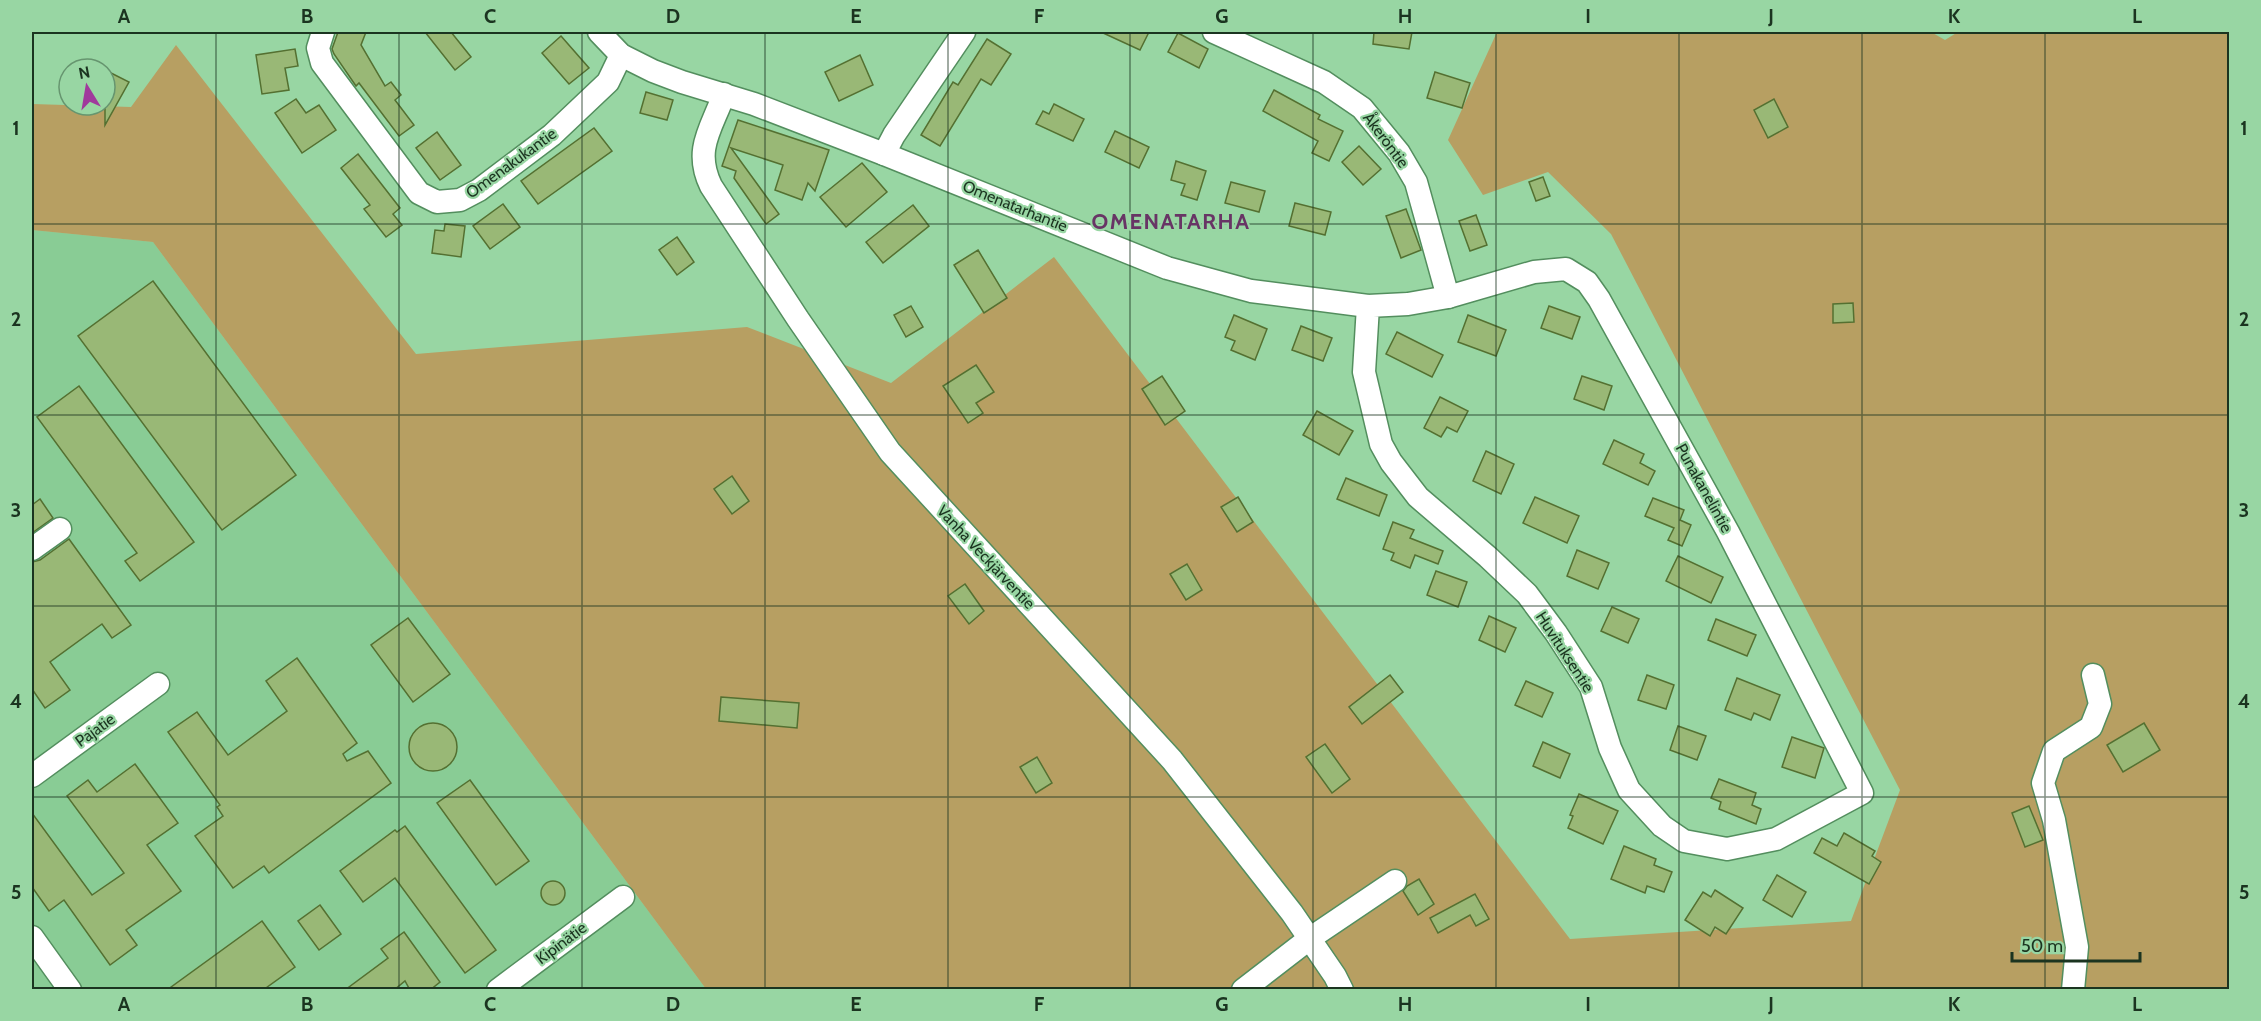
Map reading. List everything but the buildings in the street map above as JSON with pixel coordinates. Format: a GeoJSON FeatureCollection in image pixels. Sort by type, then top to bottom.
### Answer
{"type":"FeatureCollection","features":[{"type":"Feature","properties":{"kind":"street","name":"Omenakukantie"},"geometry":{"type":"LineString","coordinates":[[323,32],[318,48],[322,63],[419,193],[437,202],[460,200],[479,190],[552,135],[608,82],[621,55]]}},
{"type":"Feature","properties":{"kind":"street","name":"Omenatarhantie"},"geometry":{"type":"LineString","coordinates":[[599,32],[621,55],[682,82],[724,94],[884,154],[1167,268],[1251,291],[1368,306],[1408,304],[1448,297],[1487,286]]}},
{"type":"Feature","properties":{"kind":"street"},"geometry":{"type":"LineString","coordinates":[[884,154],[894,135],[964,32]]}},
{"type":"Feature","properties":{"kind":"street","name":"Åkeröntie"},"geometry":{"type":"LineString","coordinates":[[1214,32],[1324,82],[1362,108],[1399,153],[1416,182],[1448,297]]}},
{"type":"Feature","properties":{"kind":"street","name":"Vanha Veckjärventie"},"geometry":{"type":"LineString","coordinates":[[724,94],[704,143],[704,171],[711,186],[798,319],[890,452],[1172,759],[1310,939],[1342,990]]}},
{"type":"Feature","properties":{"kind":"street","name":"Punakanelintie"},"geometry":{"type":"LineString","coordinates":[[1487,286],[1534,272],[1566,269],[1587,282],[1599,299],[1728,532],[1862,793]]}},
{"type":"Feature","properties":{"kind":"street","name":"Huvituksentie"},"geometry":{"type":"LineString","coordinates":[[1368,306],[1364,372],[1370,406],[1381,444],[1391,462],[1418,497],[1527,594],[1591,687],[1610,748],[1629,790],[1662,826],[1684,841],[1727,849],[1776,839],[1862,793]]}},
{"type":"Feature","properties":{"kind":"street"},"geometry":{"type":"LineString","coordinates":[[32,549],[60,529]]}},
{"type":"Feature","properties":{"kind":"street"},"geometry":{"type":"LineString","coordinates":[[2073,990],[2077,947],[2054,820],[2043,783],[2054,751],[2091,727],[2100,704],[2092,675]]}},
{"type":"Feature","properties":{"kind":"street","name":"Pajatie"},"geometry":{"type":"LineString","coordinates":[[32,776],[158,684]]}},
{"type":"Feature","properties":{"kind":"street"},"geometry":{"type":"LineString","coordinates":[[1243,990],[1310,939],[1395,881]]}},
{"type":"Feature","properties":{"kind":"street","name":"Kipinätie"},"geometry":{"type":"LineString","coordinates":[[498,990],[623,897]]}},
{"type":"Feature","properties":{"kind":"street"},"geometry":{"type":"LineString","coordinates":[[32,937],[70,990]]}},
{"type":"Feature","properties":{"kind":"shaded area"},"geometry":{"type":"Polygon","coordinates":[[[1497,32],[1931,32],[1945,40],[1958,32],[2229,32],[2229,989],[706,989],[153,242],[32,230],[32,104],[57,105],[57,117],[117,117],[117,107],[131,107],[176,45],[416,354],[747,327],[891,383],[1054,257],[1570,939],[1851,921],[1900,790],[1611,234],[1548,172],[1483,195],[1448,140],[1497,32]]]}},
{"type":"Feature","properties":{"kind":"shaded area"},"geometry":{"type":"Polygon","coordinates":[[[32,230],[153,242],[706,989],[32,989],[32,230]]]}},
{"type":"Feature","properties":{"kind":"district","name":"OMENATARHA"},"geometry":{"type":"Point","coordinates":[1171,221]}}]}
